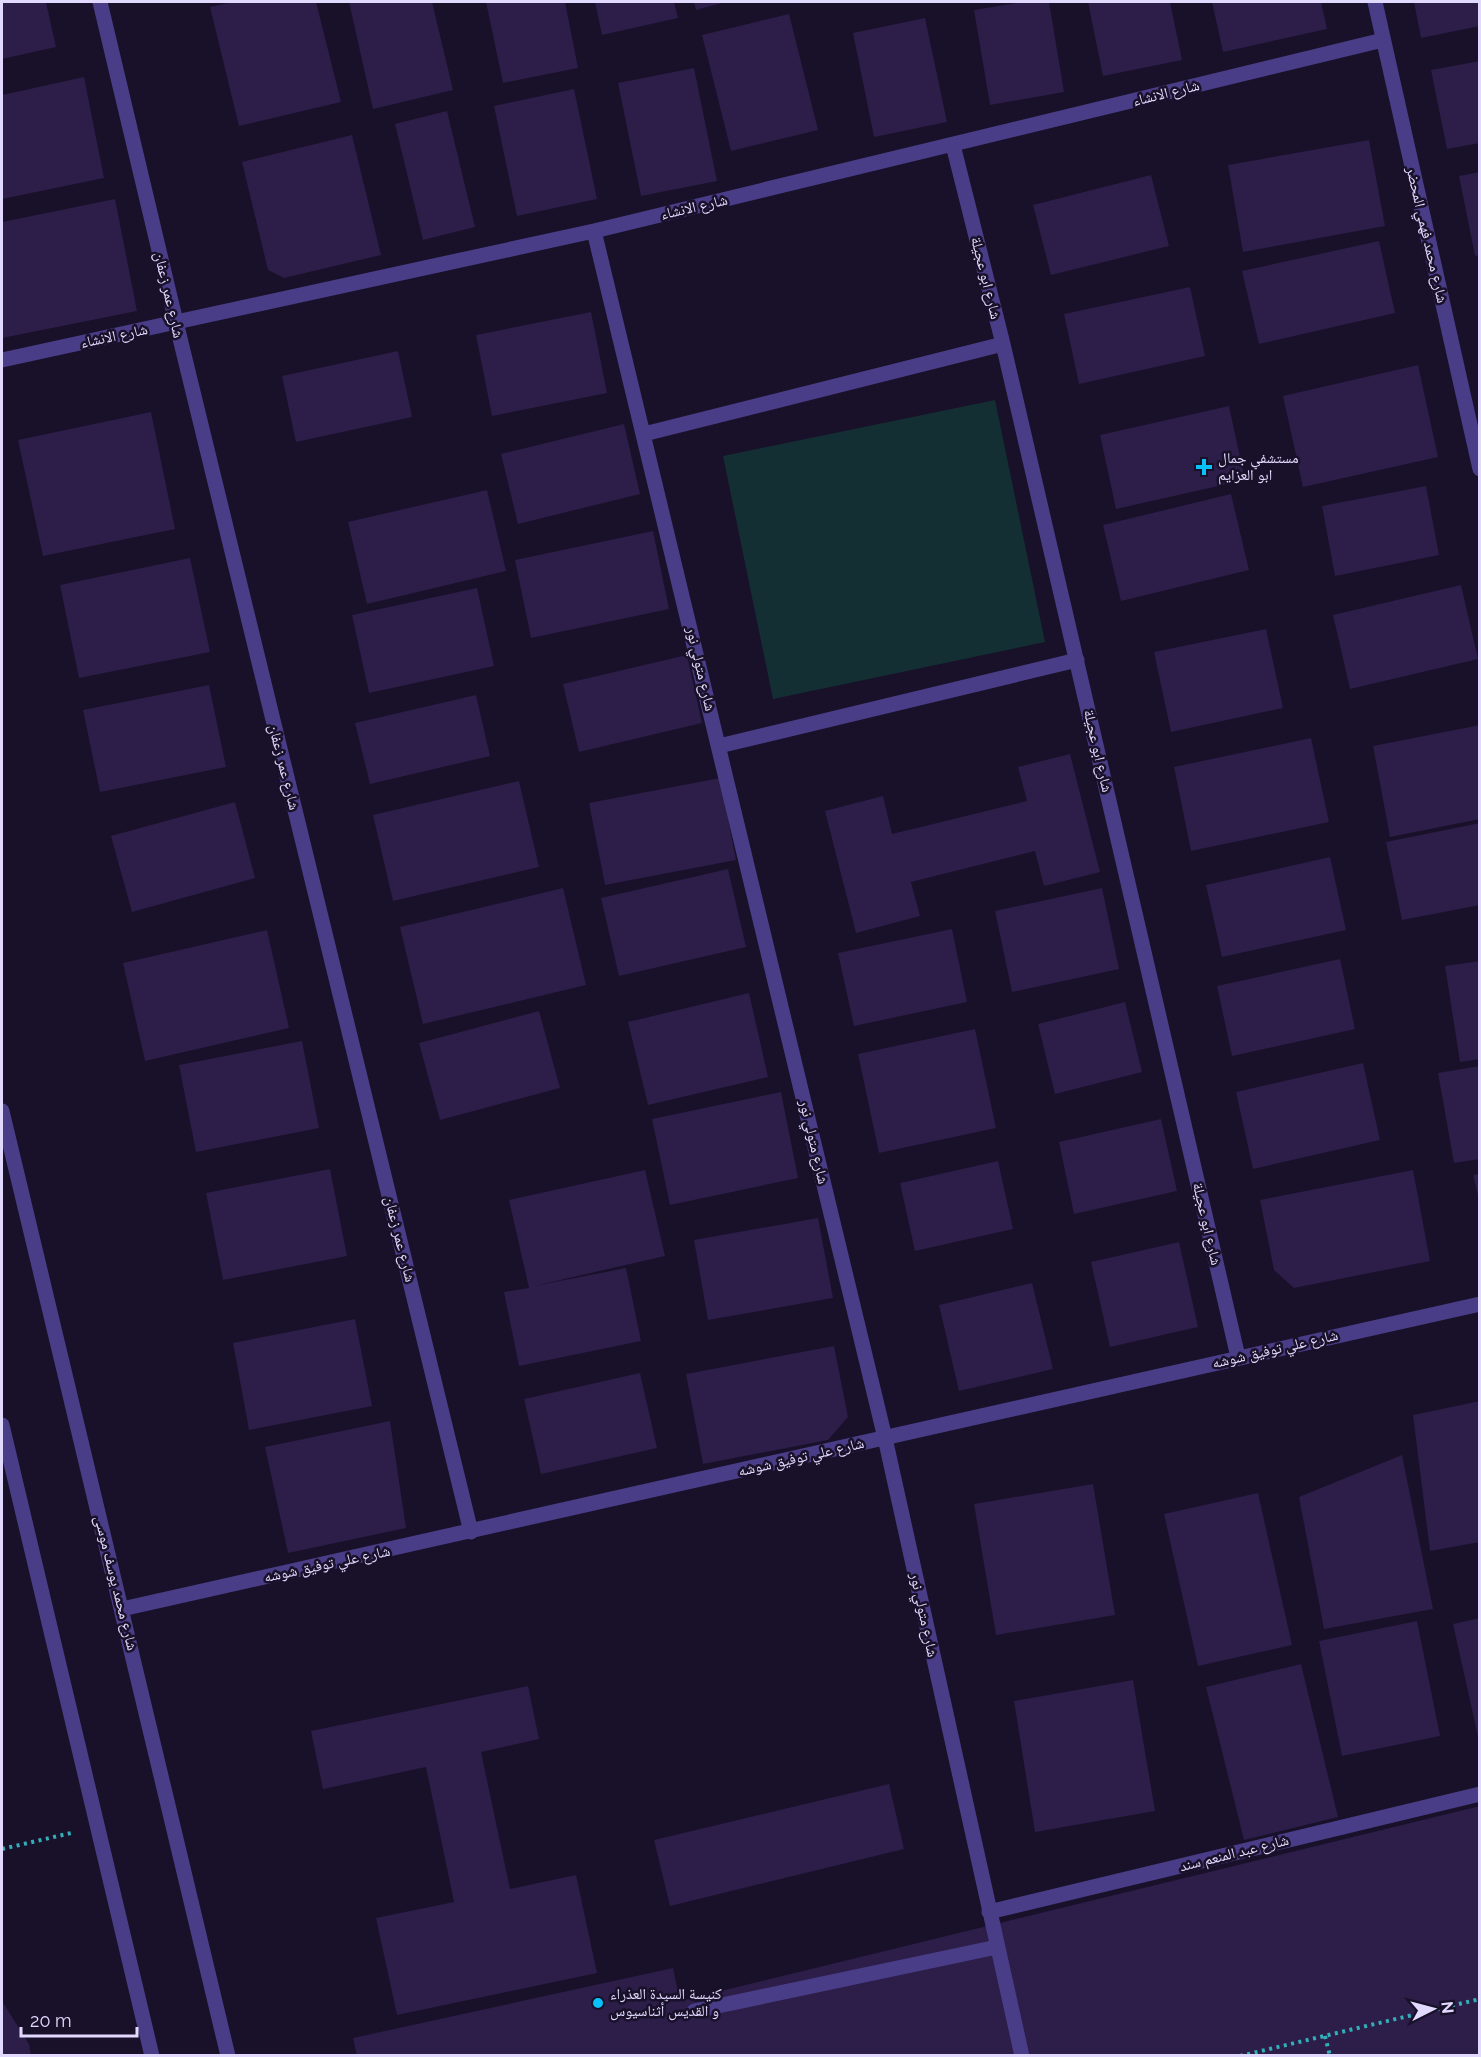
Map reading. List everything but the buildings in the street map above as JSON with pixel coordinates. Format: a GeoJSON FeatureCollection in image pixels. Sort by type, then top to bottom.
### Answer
{"type":"FeatureCollection","features":[{"type":"Feature","properties":{"kind":"street","name":"شارع عمر زعفان"},"geometry":{"type":"LineString","coordinates":[[100,2],[471,1532]]}},
{"type":"Feature","properties":{"kind":"street","name":"شارع محمد فهمي المحضر"},"geometry":{"type":"LineString","coordinates":[[1375,2],[1479,469]]}},
{"type":"Feature","properties":{"kind":"street","name":"شارع الانشاء"},"geometry":{"type":"LineString","coordinates":[[2,360],[594,231],[1383,40]]}},
{"type":"Feature","properties":{"kind":"street","name":"شارع ابو عجيلة"},"geometry":{"type":"LineString","coordinates":[[953,145],[1003,344],[1238,1358]]}},
{"type":"Feature","properties":{"kind":"street","name":"شارع متولي نور"},"geometry":{"type":"LineString","coordinates":[[594,231],[885,1438],[1022,2055]]}},
{"type":"Feature","properties":{"kind":"street"},"geometry":{"type":"LineString","coordinates":[[644,434],[1003,344]]}},
{"type":"Feature","properties":{"kind":"street"},"geometry":{"type":"LineString","coordinates":[[719,746],[1077,660]]}},
{"type":"Feature","properties":{"kind":"street","name":"شارع محمد يوسف موسى"},"geometry":{"type":"LineString","coordinates":[[2,1111],[228,2055]]}},
{"type":"Feature","properties":{"kind":"street","name":"شارع علي توفيق شوشه"},"geometry":{"type":"LineString","coordinates":[[122,1609],[1479,1304]]}},
{"type":"Feature","properties":{"kind":"street"},"geometry":{"type":"LineString","coordinates":[[2,1425],[152,2055]]}},
{"type":"Feature","properties":{"kind":"street","name":"شارع عبد المنعم سند"},"geometry":{"type":"LineString","coordinates":[[989,1912],[1479,1794]]}},
{"type":"Feature","properties":{"kind":"street"},"geometry":{"type":"LineString","coordinates":[[694,2011],[997,1947]]}},
{"type":"Feature","properties":{"kind":"path"},"geometry":{"type":"LineString","coordinates":[[2,1849],[98,1827]]}},
{"type":"Feature","properties":{"kind":"path"},"geometry":{"type":"LineString","coordinates":[[1240,2055],[1479,1999]]}},
{"type":"Feature","properties":{"kind":"path"},"geometry":{"type":"LineString","coordinates":[[1325,2036],[1330,2055]]}},
{"type":"Feature","properties":{"kind":"green space"},"geometry":{"type":"Polygon","coordinates":[[[995,400],[1045,642],[773,699],[723,456],[995,400]]]}},
{"type":"Feature","properties":{"kind":"place","name":"مستشفي جمال ابو العزايم"},"geometry":{"type":"Point","coordinates":[1204,467]}},
{"type":"Feature","properties":{"kind":"place","name":"كنيسة السيدة العذراء و القديس أثناسيوس"},"geometry":{"type":"Point","coordinates":[598,2003]}}]}
